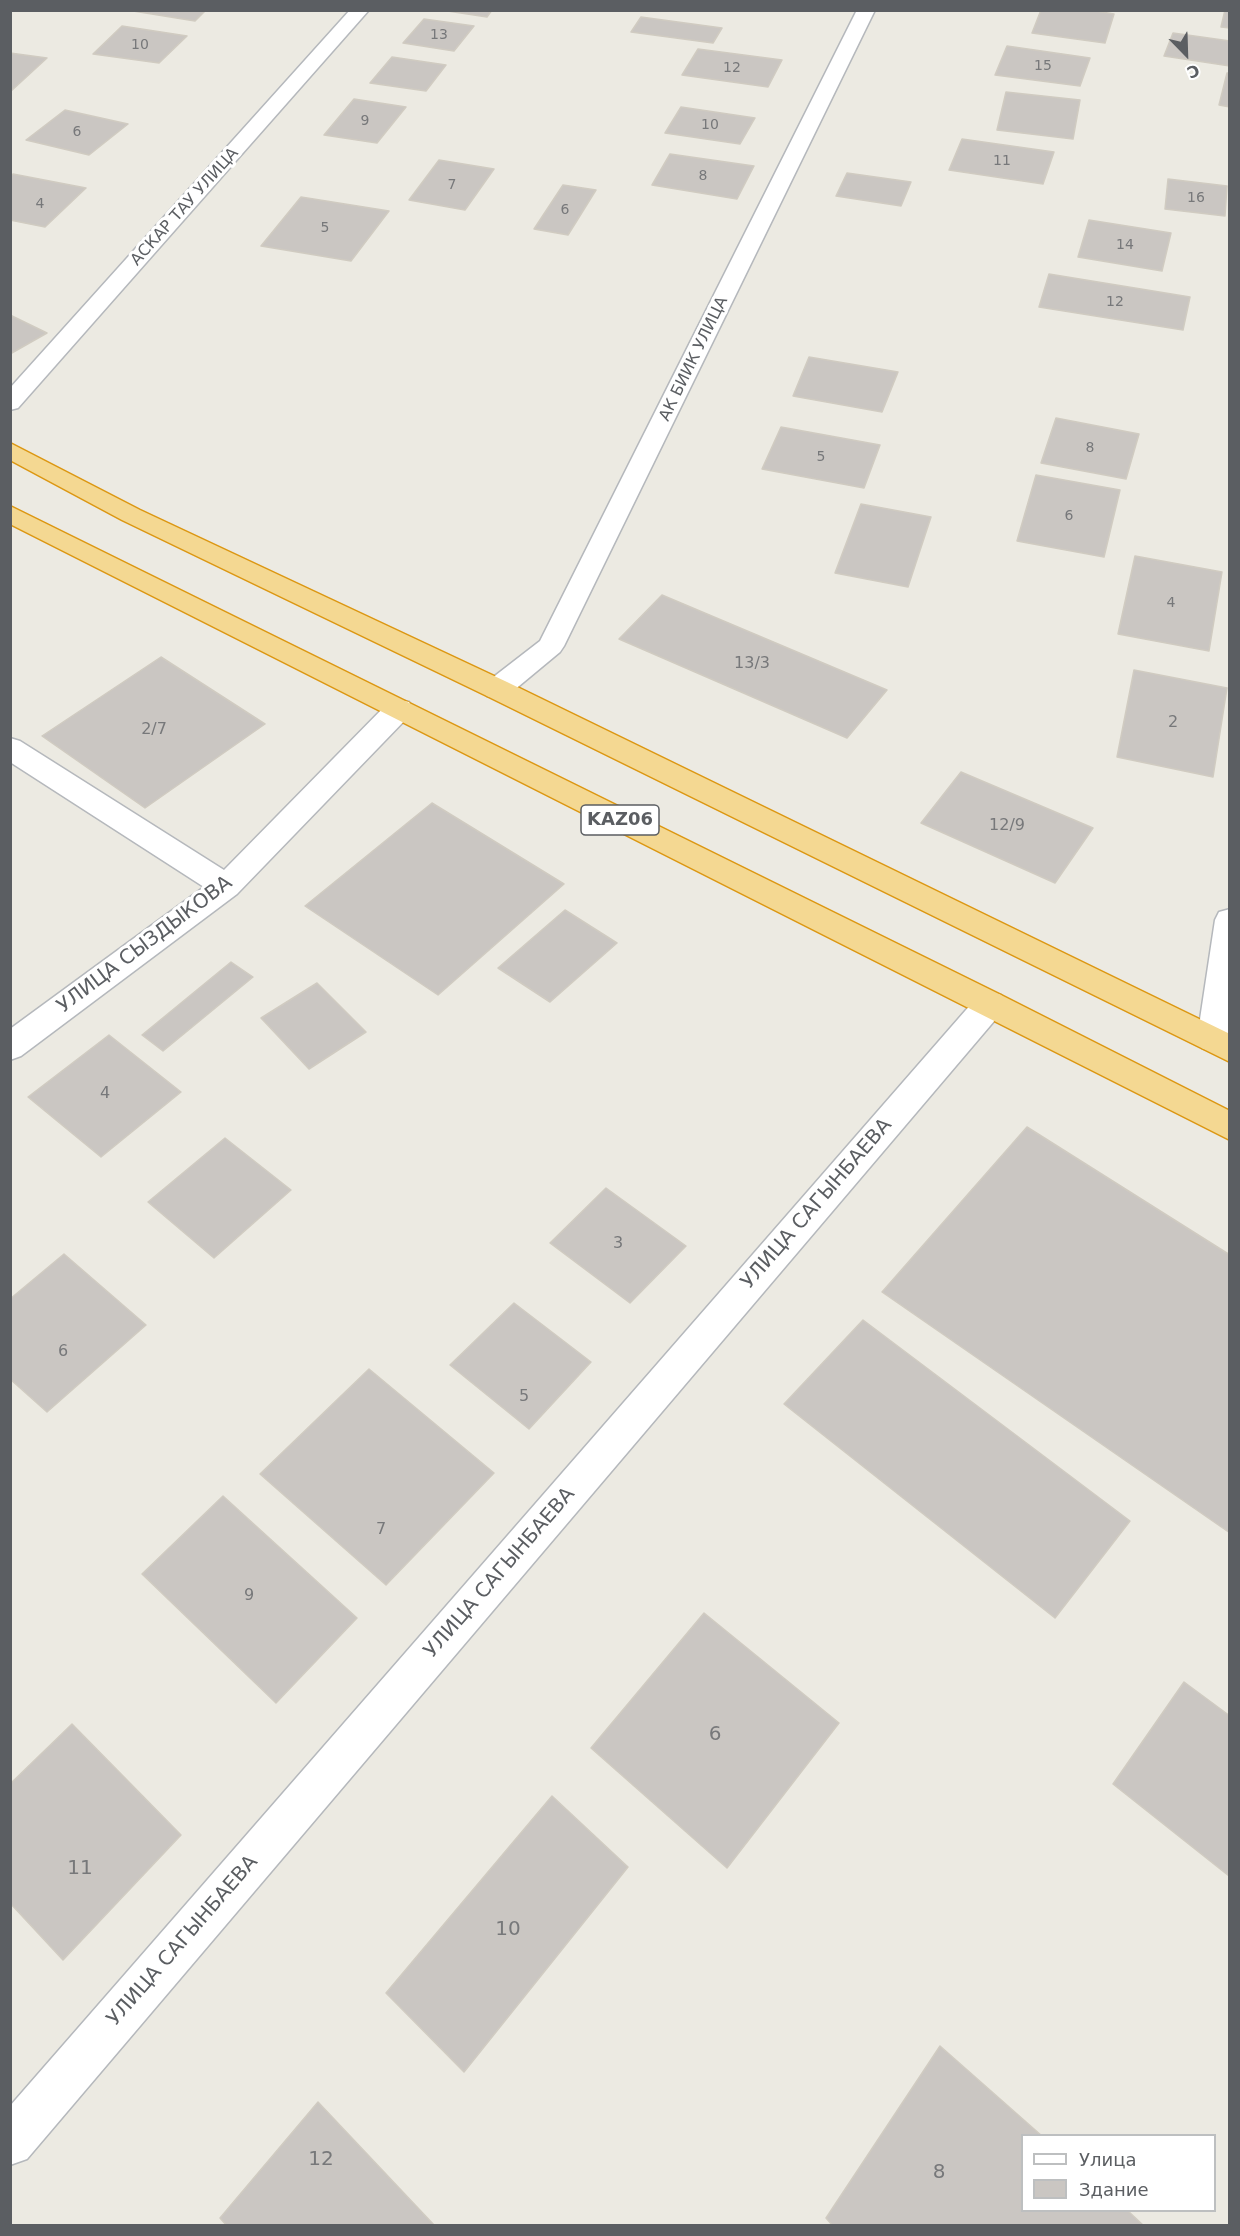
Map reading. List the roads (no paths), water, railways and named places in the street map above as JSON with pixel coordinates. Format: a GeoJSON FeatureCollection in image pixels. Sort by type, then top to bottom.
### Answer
{"type":"FeatureCollection","features":[{"type":"Feature","properties":{"kind":"highway"},"geometry":{"type":"LineString","coordinates":[[10,450],[130,515],[497,689],[1221,1044]]}},
{"type":"Feature","properties":{"kind":"highway","name":"KАZ06"},"geometry":{"type":"LineString","coordinates":[[10,514],[990,1004],[1230,1127]]}},
{"type":"Feature","properties":{"kind":"street","name":"АСКАР ТАУ УЛИЦА"},"geometry":{"type":"LineString","coordinates":[[10,403],[360,10]]}},
{"type":"Feature","properties":{"kind":"street","name":"АК БИИК УЛИЦА"},"geometry":{"type":"LineString","coordinates":[[497,689],[551,646],[866,10]]}},
{"type":"Feature","properties":{"kind":"street","name":"УЛИЦА СЫЗДЫКОВА"},"geometry":{"type":"LineString","coordinates":[[10,1047],[226,886],[399,709]]}},
{"type":"Feature","properties":{"kind":"street"},"geometry":{"type":"LineString","coordinates":[[10,748],[226,886]]}},
{"type":"Feature","properties":{"kind":"street"},"geometry":{"type":"LineString","coordinates":[[1221,1044],[1230,920]]}},
{"type":"Feature","properties":{"kind":"street","name":"УЛИЦА САГЫНБАЕВА"},"geometry":{"type":"LineString","coordinates":[[10,2142],[990,1004]]}}]}
